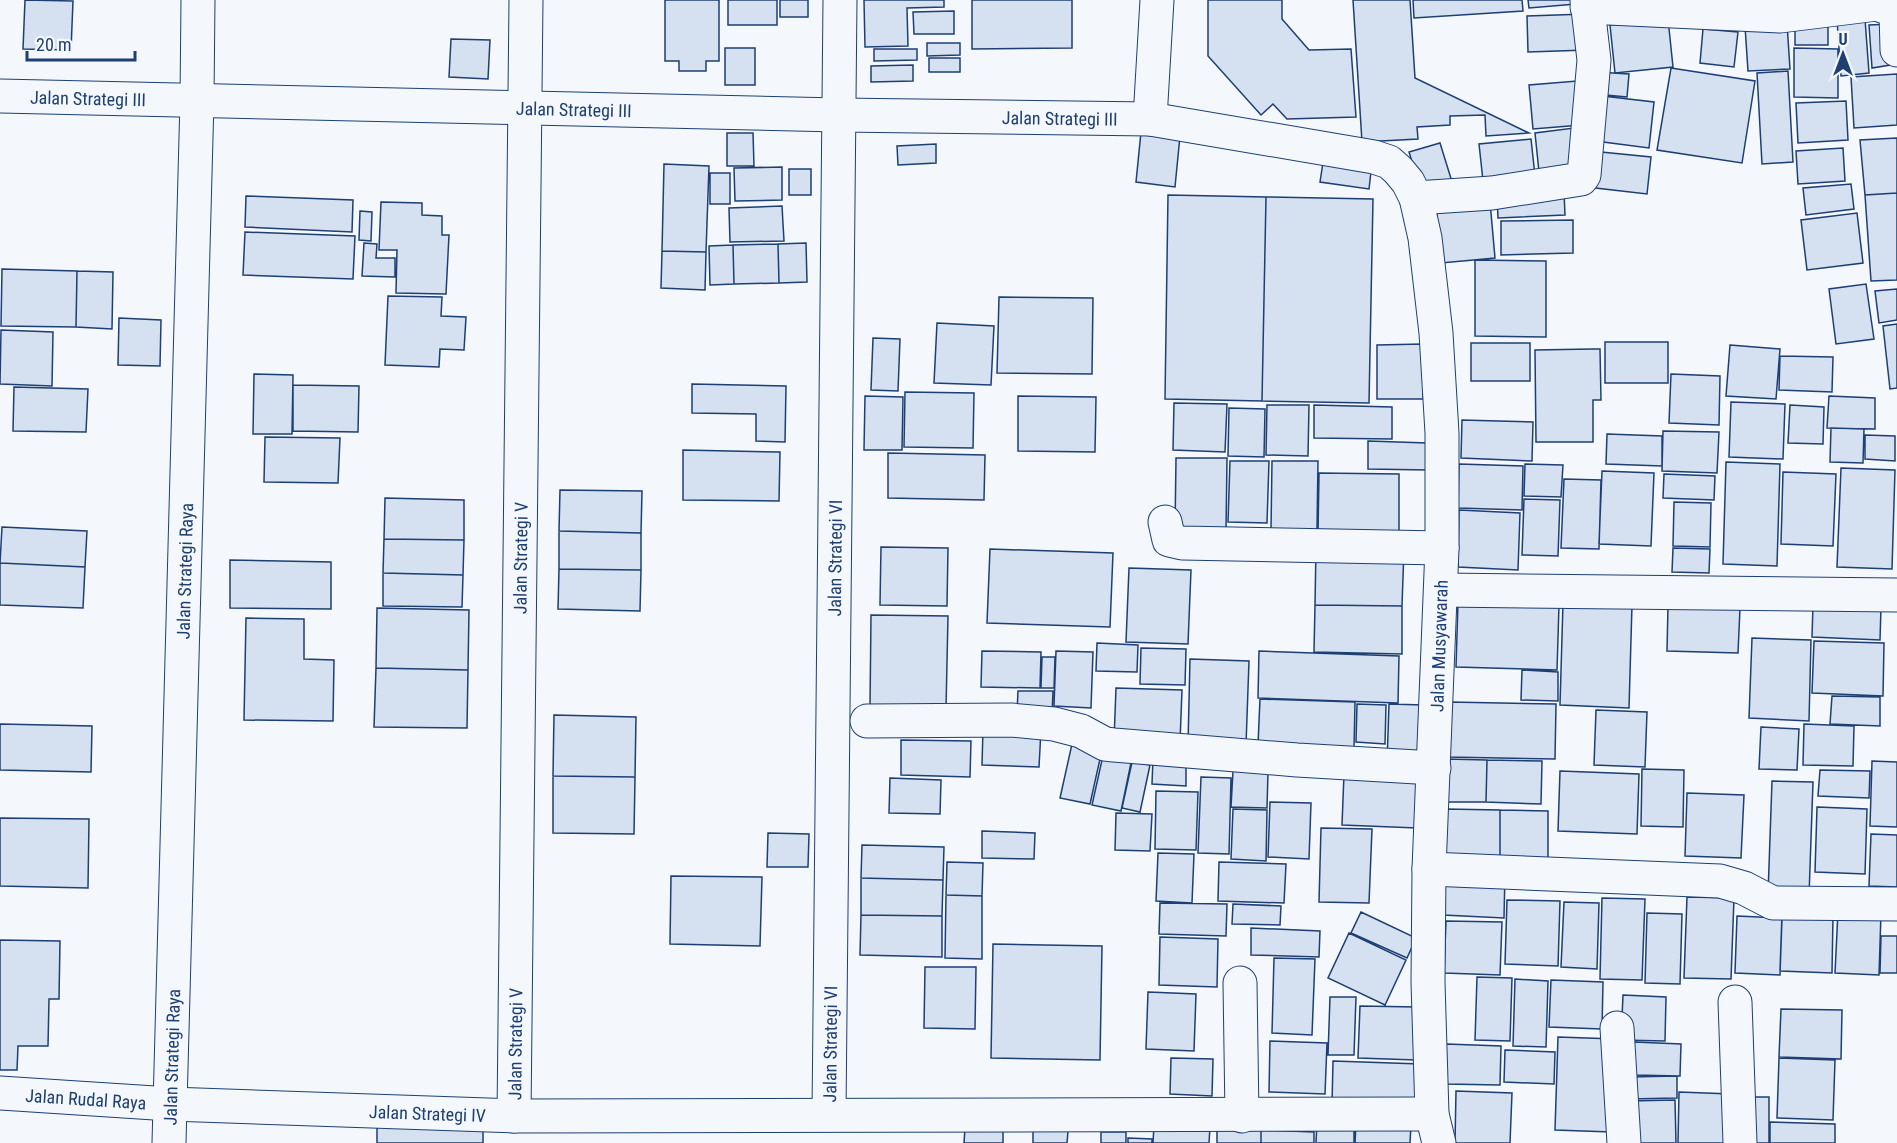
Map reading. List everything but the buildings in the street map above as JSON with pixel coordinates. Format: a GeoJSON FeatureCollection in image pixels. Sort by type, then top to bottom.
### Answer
{"type":"FeatureCollection","features":[{"type":"Feature","properties":{"kind":"street","name":"Jalan Strategi Raya"},"geometry":{"type":"LineString","coordinates":[[169,1143],[190,99],[198,0]]}},
{"type":"Feature","properties":{"kind":"street","name":"Jalan Strategi V"},"geometry":{"type":"LineString","coordinates":[[514,1116],[526,0]]}},
{"type":"Feature","properties":{"kind":"street","name":"Jalan Strategi VI"},"geometry":{"type":"LineString","coordinates":[[829,1114],[840,0]]}},
{"type":"Feature","properties":{"kind":"street"},"geometry":{"type":"LineString","coordinates":[[1150,119],[1157,0]]}},
{"type":"Feature","properties":{"kind":"street"},"geometry":{"type":"LineString","coordinates":[[1412,190],[1492,193],[1581,179],[1584,175],[1594,60],[1587,4],[1780,16],[1840,4],[1876,4],[1896,11],[1897,50]]}},
{"type":"Feature","properties":{"kind":"street","name":"Jalan Strategi III"},"geometry":{"type":"LineString","coordinates":[[0,96],[524,109],[1150,119],[1374,157],[1389,162],[1412,190]]}},
{"type":"Feature","properties":{"kind":"street","name":"Jalan Musyawarah"},"geometry":{"type":"LineString","coordinates":[[1412,190],[1425,237],[1436,333],[1442,433],[1442,590],[1429,869],[1428,982],[1435,1129]]}},
{"type":"Feature","properties":{"kind":"street"},"geometry":{"type":"LineString","coordinates":[[1165,522],[1169,540],[1182,543],[1442,548]]}},
{"type":"Feature","properties":{"kind":"street"},"geometry":{"type":"LineString","coordinates":[[1442,590],[1897,595]]}},
{"type":"Feature","properties":{"kind":"street"},"geometry":{"type":"LineString","coordinates":[[867,721],[1011,720],[1054,724],[1081,731],[1105,744],[1114,746],[1434,768]]}},
{"type":"Feature","properties":{"kind":"street"},"geometry":{"type":"LineString","coordinates":[[1429,869],[1720,881],[1744,888],[1773,903],[1897,904]]}},
{"type":"Feature","properties":{"kind":"street"},"geometry":{"type":"LineString","coordinates":[[1240,983],[1242,1116]]}},
{"type":"Feature","properties":{"kind":"street"},"geometry":{"type":"LineString","coordinates":[[1735,1002],[1740,1143]]}},
{"type":"Feature","properties":{"kind":"street"},"geometry":{"type":"LineString","coordinates":[[1617,1028],[1624,1143]]}},
{"type":"Feature","properties":{"kind":"street","name":"Jalan Rudal Raya"},"geometry":{"type":"LineString","coordinates":[[0,1093],[170,1104]]}},
{"type":"Feature","properties":{"kind":"street","name":"Jalan Strategi IV"},"geometry":{"type":"LineString","coordinates":[[170,1104],[514,1116],[829,1114],[1242,1116],[1435,1129]]}}]}
